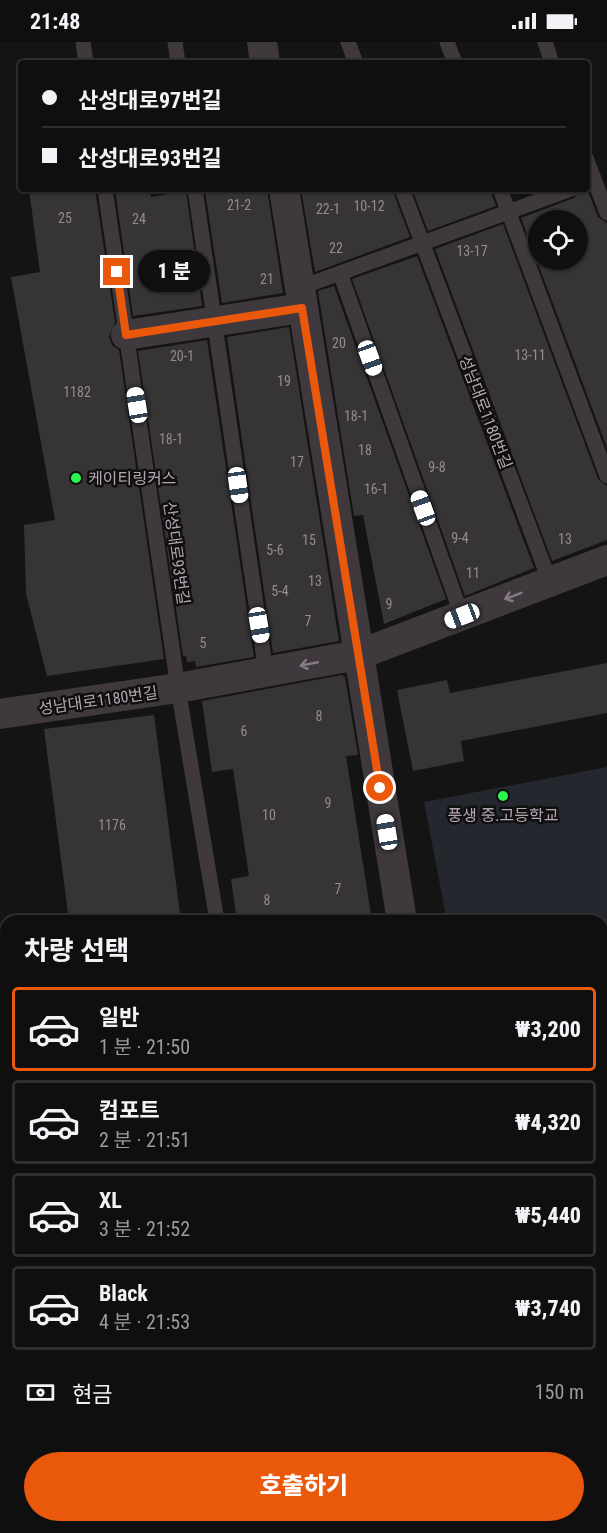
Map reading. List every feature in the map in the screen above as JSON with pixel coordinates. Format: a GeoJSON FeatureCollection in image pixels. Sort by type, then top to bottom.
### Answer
{"type":"FeatureCollection","features":[{"type":"Feature","properties":{"kind":"street"},"geometry":{"type":"LineString","coordinates":[[261,42],[264,60]]}},
{"type":"Feature","properties":{"kind":"street"},"geometry":{"type":"LineString","coordinates":[[284,192],[401,915]]}},
{"type":"Feature","properties":{"kind":"street"},"geometry":{"type":"LineString","coordinates":[[126,335],[213,321],[300,298]]}},
{"type":"Feature","properties":{"kind":"street","name":"성남대로1180번길"},"geometry":{"type":"LineString","coordinates":[[0,714],[178,688],[358,655],[607,560]]}},
{"type":"Feature","properties":{"kind":"lane"},"geometry":{"type":"LineString","coordinates":[[83,42],[86,60]]}},
{"type":"Feature","properties":{"kind":"lane"},"geometry":{"type":"LineString","coordinates":[[175,42],[178,60]]}},
{"type":"Feature","properties":{"kind":"lane"},"geometry":{"type":"LineString","coordinates":[[348,42],[355,60]]}},
{"type":"Feature","properties":{"kind":"lane"},"geometry":{"type":"LineString","coordinates":[[447,42],[453,60]]}},
{"type":"Feature","properties":{"kind":"lane"},"geometry":{"type":"LineString","coordinates":[[545,42],[551,60]]}},
{"type":"Feature","properties":{"kind":"lane"},"geometry":{"type":"LineString","coordinates":[[596,180],[607,213]]}},
{"type":"Feature","properties":{"kind":"lane","name":"산성대로93번길"},"geometry":{"type":"LineString","coordinates":[[105,192],[178,688],[216,915]]}},
{"type":"Feature","properties":{"kind":"lane"},"geometry":{"type":"LineString","coordinates":[[195,192],[266,672]]}},
{"type":"Feature","properties":{"kind":"lane","name":"성남대로1180번길"},"geometry":{"type":"LineString","coordinates":[[403,192],[550,582]]}},
{"type":"Feature","properties":{"kind":"lane"},"geometry":{"type":"LineString","coordinates":[[501,192],[607,476]]}},
{"type":"Feature","properties":{"kind":"lane"},"geometry":{"type":"LineString","coordinates":[[300,298],[340,273],[564,192]]}},
{"type":"Feature","properties":{"kind":"lane"},"geometry":{"type":"LineString","coordinates":[[340,273],[462,616]]}},
{"type":"Feature","properties":{"kind":"shaded area"},"geometry":{"type":"Polygon","coordinates":[[[607,767],[607,915],[446,915],[424,802],[607,767]]]}},
{"type":"Feature","properties":{"kind":"building"},"geometry":{"type":"Polygon","coordinates":[[[29,192],[95,192],[115,322],[109,337],[112,345],[119,350],[164,659],[47,676],[26,594],[24,525],[55,520],[11,277],[40,272],[29,192]]]}},
{"type":"Feature","properties":{"kind":"building"},"geometry":{"type":"Polygon","coordinates":[[[115,192],[150,192],[151,197],[186,192],[202,306],[133,316],[115,192]]]}},
{"type":"Feature","properties":{"kind":"building"},"geometry":{"type":"Polygon","coordinates":[[[205,192],[267,192],[283,293],[222,303],[205,192]]]}},
{"type":"Feature","properties":{"kind":"building"},"geometry":{"type":"Polygon","coordinates":[[[302,192],[393,192],[410,237],[315,272],[302,192]]]}},
{"type":"Feature","properties":{"kind":"building"},"geometry":{"type":"Polygon","coordinates":[[[413,192],[491,192],[496,206],[428,231],[413,192]]]}},
{"type":"Feature","properties":{"kind":"building"},"geometry":{"type":"Polygon","coordinates":[[[579,192],[588,192],[598,217],[607,223],[607,448],[540,270],[588,270],[588,210],[542,210],[574,198],[579,192]]]}},
{"type":"Feature","properties":{"kind":"building"},"geometry":{"type":"Polygon","coordinates":[[[528,215],[528,237],[521,218],[528,215]]]}},
{"type":"Feature","properties":{"kind":"building"},"geometry":{"type":"Polygon","coordinates":[[[503,224],[598,479],[607,486],[607,540],[552,561],[435,249],[503,224]]]}},
{"type":"Feature","properties":{"kind":"building"},"geometry":{"type":"Polygon","coordinates":[[[417,256],[534,568],[465,596],[352,279],[417,256]]]}},
{"type":"Feature","properties":{"kind":"building"},"geometry":{"type":"Polygon","coordinates":[[[334,286],[446,599],[384,624],[363,515],[354,516],[318,291],[334,286]]]}},
{"type":"Feature","properties":{"kind":"building"},"geometry":{"type":"Polygon","coordinates":[[[289,327],[339,641],[273,653],[227,337],[289,327]]]}},
{"type":"Feature","properties":{"kind":"building"},"geometry":{"type":"Polygon","coordinates":[[[207,340],[254,657],[196,667],[195,661],[187,662],[186,656],[183,656],[138,351],[207,340]]]}},
{"type":"Feature","properties":{"kind":"building"},"geometry":{"type":"Polygon","coordinates":[[[607,663],[607,713],[461,741],[464,761],[413,771],[397,690],[447,680],[450,693],[607,663]]]}},
{"type":"Feature","properties":{"kind":"building"},"geometry":{"type":"Polygon","coordinates":[[[342,675],[345,677],[358,755],[346,756],[371,915],[236,915],[231,879],[249,876],[233,769],[212,772],[202,701],[342,675]]]}},
{"type":"Feature","properties":{"kind":"building"},"geometry":{"type":"Polygon","coordinates":[[[154,715],[180,915],[68,915],[44,729],[154,715]]]}},
{"type":"Feature","properties":{"kind":"place","name":"케이티링커스"},"geometry":{"type":"Point","coordinates":[76,478]}},
{"type":"Feature","properties":{"kind":"place","name":"풍생 중.고등학교"},"geometry":{"type":"Point","coordinates":[503,796]}},
{"type":"Feature","properties":{"kind":"route"},"geometry":{"type":"LineString","coordinates":[[117,272],[126,335],[302,308],[380,788]]}}]}
